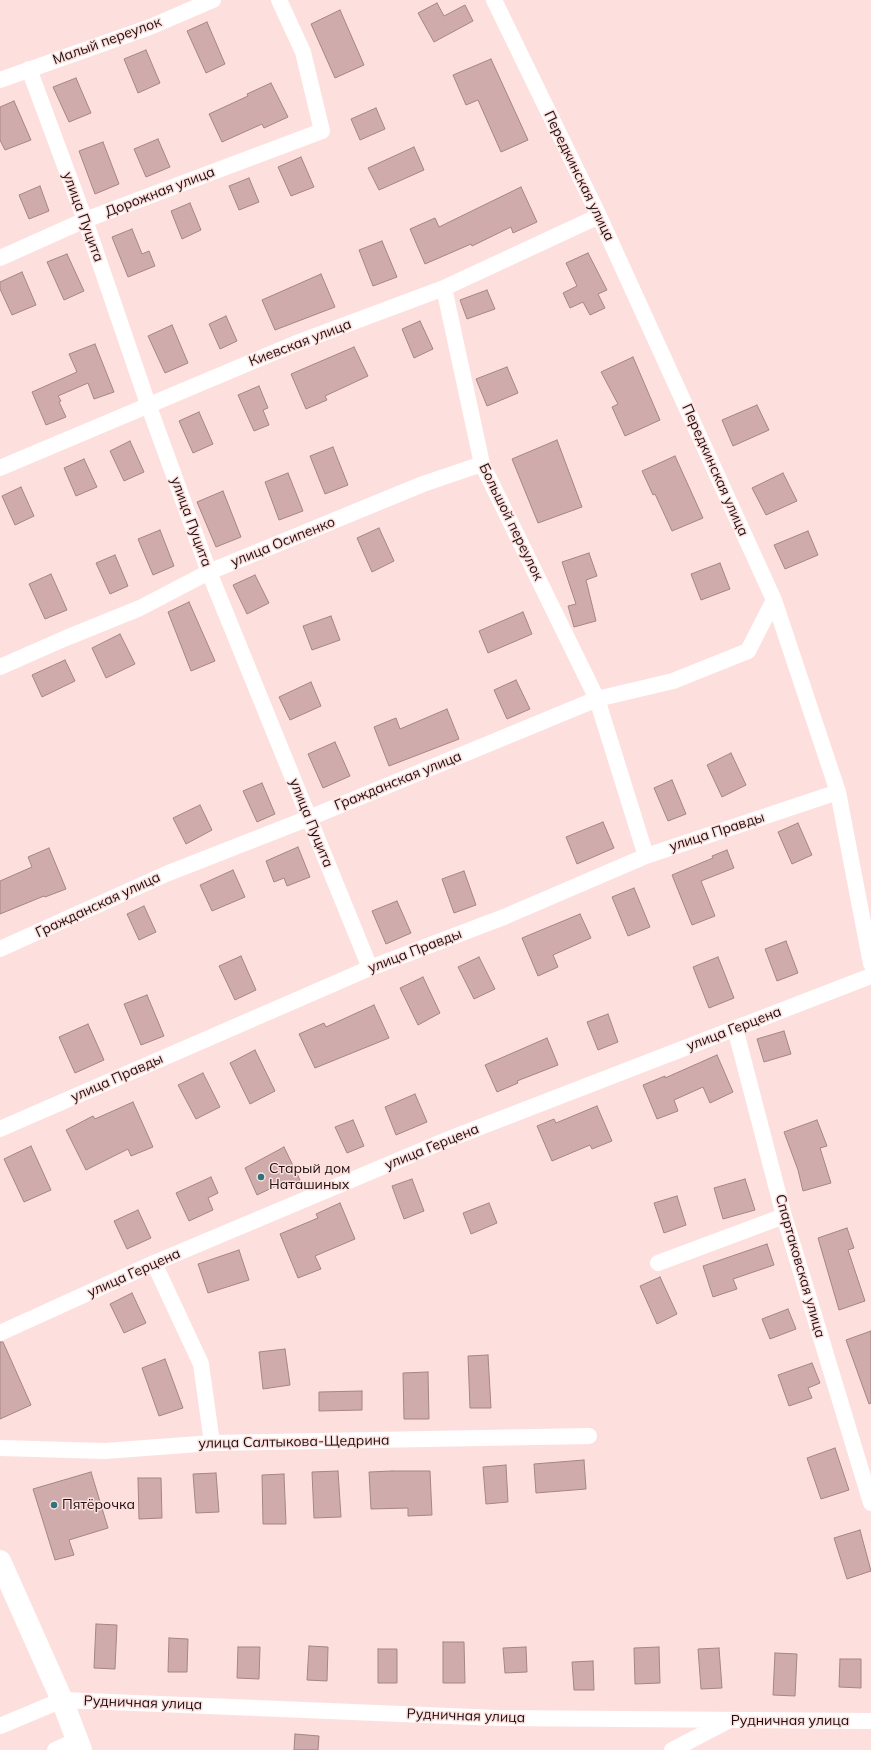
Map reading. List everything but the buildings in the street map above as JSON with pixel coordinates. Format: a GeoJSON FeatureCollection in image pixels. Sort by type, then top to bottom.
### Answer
{"type":"FeatureCollection","features":[{"type":"Feature","properties":{"kind":"street","name":"Малый переулок"},"geometry":{"type":"LineString","coordinates":[[0,80],[150,27],[213,0]]}},
{"type":"Feature","properties":{"kind":"street","name":"Дорожная улица"},"geometry":{"type":"LineString","coordinates":[[0,258],[85,220],[322,131],[303,52],[279,0]]}},
{"type":"Feature","properties":{"kind":"street","name":"Передкинская улица"},"geometry":{"type":"LineString","coordinates":[[494,0],[599,216],[774,600],[838,792],[871,964]]}},
{"type":"Feature","properties":{"kind":"street","name":"улица Пуцита"},"geometry":{"type":"LineString","coordinates":[[29,69],[85,220],[148,404],[210,572],[370,968]]}},
{"type":"Feature","properties":{"kind":"street","name":"Киевская улица"},"geometry":{"type":"LineString","coordinates":[[0,468],[148,404],[294,344],[444,288],[599,216]]}},
{"type":"Feature","properties":{"kind":"street","name":"Большой переулок"},"geometry":{"type":"LineString","coordinates":[[444,288],[482,464],[597,699],[646,856]]}},
{"type":"Feature","properties":{"kind":"street","name":"улица Осипенко"},"geometry":{"type":"LineString","coordinates":[[0,667],[140,608],[210,572],[423,484],[482,464]]}},
{"type":"Feature","properties":{"kind":"street","name":"Гражданская улица"},"geometry":{"type":"LineString","coordinates":[[0,949],[166,874],[309,818],[597,699],[673,681],[748,651],[774,600]]}},
{"type":"Feature","properties":{"kind":"street","name":"улица Правды"},"geometry":{"type":"LineString","coordinates":[[0,1129],[370,968],[504,917],[646,856],[838,792]]}},
{"type":"Feature","properties":{"kind":"street","name":"улица Герцена"},"geometry":{"type":"LineString","coordinates":[[0,1333],[154,1263],[444,1141],[871,976]]}},
{"type":"Feature","properties":{"kind":"street","name":"Спартаковская улица"},"geometry":{"type":"LineString","coordinates":[[735,1028],[784,1216],[871,1503]]}},
{"type":"Feature","properties":{"kind":"street"},"geometry":{"type":"LineString","coordinates":[[658,1263],[784,1216]]}},
{"type":"Feature","properties":{"kind":"street"},"geometry":{"type":"LineString","coordinates":[[154,1263],[200,1364],[212,1443]]}},
{"type":"Feature","properties":{"kind":"street","name":"улица Салтыкова-Щедрина"},"geometry":{"type":"LineString","coordinates":[[0,1448],[105,1451],[212,1443],[589,1436]]}},
{"type":"Feature","properties":{"kind":"street"},"geometry":{"type":"LineString","coordinates":[[0,1561],[62,1700],[79,1745],[55,1750]]}},
{"type":"Feature","properties":{"kind":"street"},"geometry":{"type":"LineString","coordinates":[[0,1726],[62,1700]]}},
{"type":"Feature","properties":{"kind":"street","name":"Рудничная улица"},"geometry":{"type":"LineString","coordinates":[[62,1700],[498,1718],[871,1721]]}},
{"type":"Feature","properties":{"kind":"street"},"geometry":{"type":"LineString","coordinates":[[672,1750],[730,1720]]}},
{"type":"Feature","properties":{"kind":"place","name":"Старый дом Наташиных"},"geometry":{"type":"Point","coordinates":[261,1177]}},
{"type":"Feature","properties":{"kind":"place","name":"Пятёрочка"},"geometry":{"type":"Point","coordinates":[54,1505]}}]}
